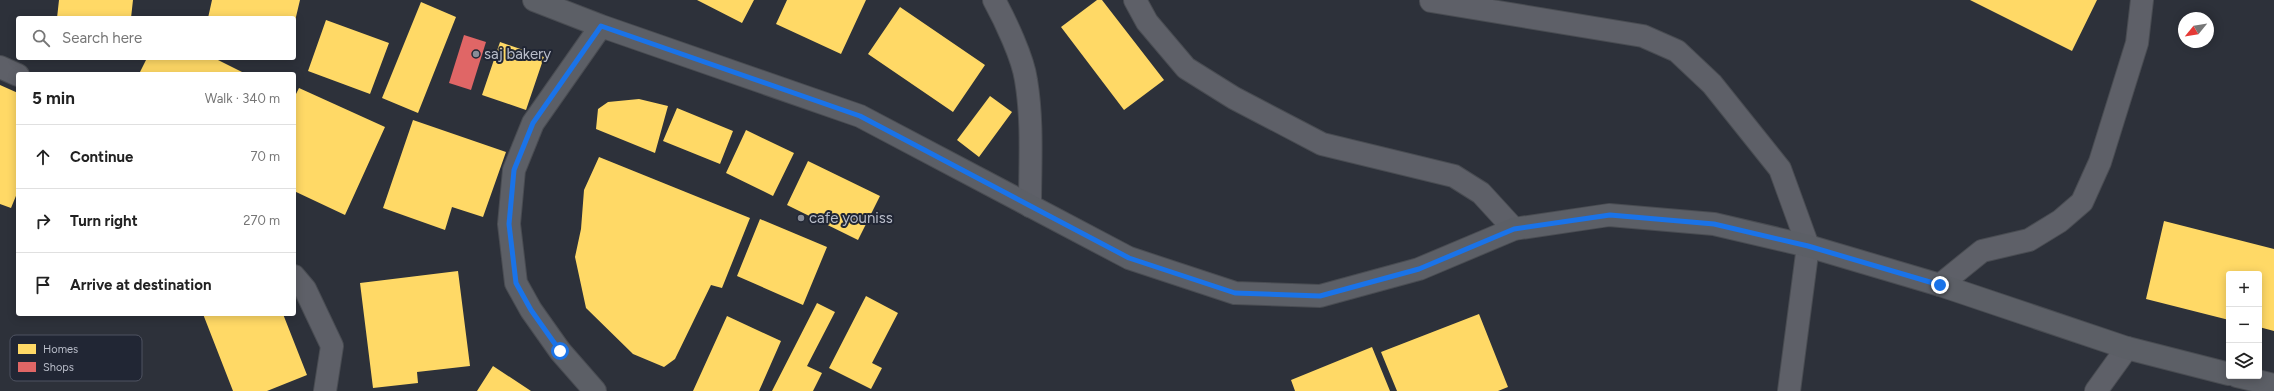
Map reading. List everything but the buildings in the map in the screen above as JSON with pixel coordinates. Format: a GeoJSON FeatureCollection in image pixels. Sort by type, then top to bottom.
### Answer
{"type":"FeatureCollection","features":[{"type":"Feature","properties":{"kind":"main road"},"geometry":{"type":"LineString","coordinates":[[534,0],[601,26],[860,116],[1129,258],[1235,293],[1320,296],[1419,269],[1514,229],[1610,215],[1714,224],[1808,246],[1940,285],[2127,348],[2226,373]]}},
{"type":"Feature","properties":{"kind":"main road"},"geometry":{"type":"LineString","coordinates":[[595,391],[560,351],[531,310],[516,283],[509,224],[514,170],[533,123],[601,26]]}},
{"type":"Feature","properties":{"kind":"main road"},"geometry":{"type":"LineString","coordinates":[[2249,379],[2274,385]]}},
{"type":"Feature","properties":{"kind":"street"},"geometry":{"type":"LineString","coordinates":[[994,0],[1006,20],[1026,79],[1030,130],[1030,206]]}},
{"type":"Feature","properties":{"kind":"street"},"geometry":{"type":"LineString","coordinates":[[1135,0],[1147,22],[1186,68],[1234,98],[1322,144],[1454,176],[1481,193],[1514,229]]}},
{"type":"Feature","properties":{"kind":"street"},"geometry":{"type":"LineString","coordinates":[[1940,285],[1982,251],[2029,240],[2060,221],[2082,202],[2100,162],[2137,43],[2142,0]]}},
{"type":"Feature","properties":{"kind":"street"},"geometry":{"type":"LineString","coordinates":[[1431,1],[1642,36],[1677,51],[1712,84],[1780,169],[1808,246],[1789,391]]}},
{"type":"Feature","properties":{"kind":"street"},"geometry":{"type":"LineString","coordinates":[[0,66],[16,74]]}},
{"type":"Feature","properties":{"kind":"street"},"geometry":{"type":"LineString","coordinates":[[296,278],[305,289],[332,346],[325,391]]}},
{"type":"Feature","properties":{"kind":"street"},"geometry":{"type":"LineString","coordinates":[[2096,391],[2127,348]]}},
{"type":"Feature","properties":{"kind":"place","name":"saj bakery"},"geometry":{"type":"Point","coordinates":[476,54]}},
{"type":"Feature","properties":{"kind":"place","name":"cafe youniss"},"geometry":{"type":"Point","coordinates":[801,218]}},
{"type":"Feature","properties":{"kind":"route"},"geometry":{"type":"LineString","coordinates":[[560,351],[531,310],[516,283],[509,224],[514,170],[533,123],[601,26],[860,116],[1129,258],[1235,293],[1320,296],[1419,269],[1514,229],[1610,215],[1714,224],[1808,246],[1940,285]]}}]}
